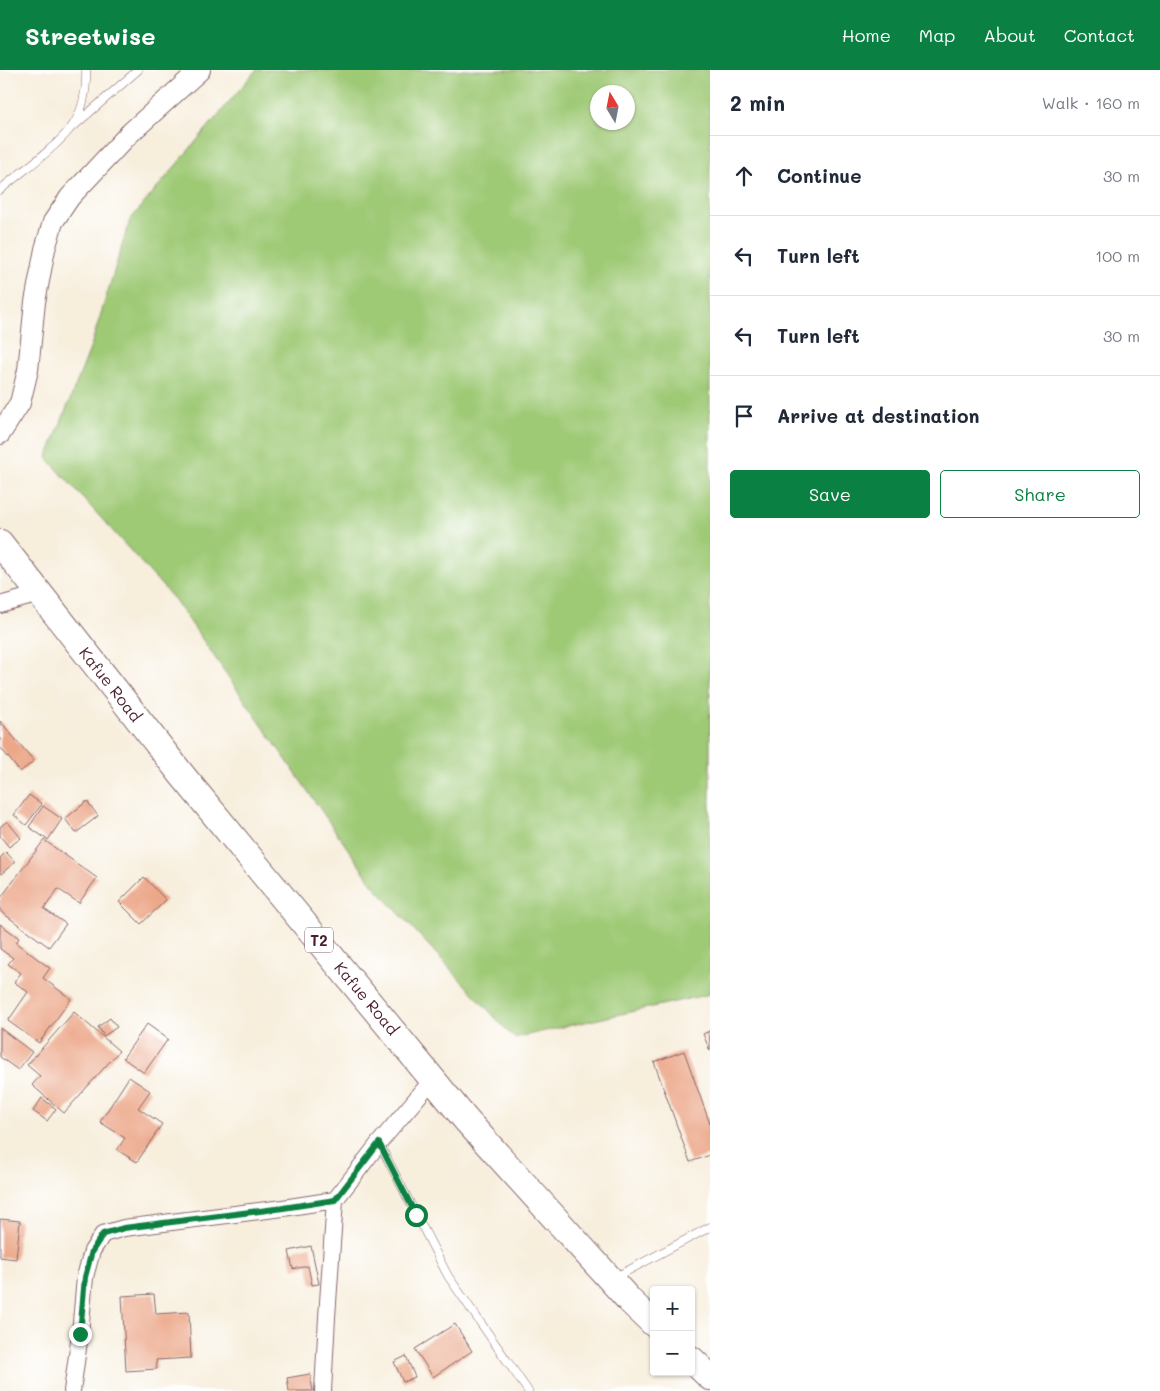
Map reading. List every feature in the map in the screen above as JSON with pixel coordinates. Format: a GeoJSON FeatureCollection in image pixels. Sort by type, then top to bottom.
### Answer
{"type":"FeatureCollection","features":[{"type":"Feature","properties":{"kind":"highway","name":"Kafue Road"},"geometry":{"type":"LineString","coordinates":[[0,543],[182,775],[466,1120],[610,1280],[650,1320]]}},
{"type":"Feature","properties":{"kind":"highway"},"geometry":{"type":"LineString","coordinates":[[695,1363],[710,1377]]}},
{"type":"Feature","properties":{"kind":"street"},"geometry":{"type":"LineString","coordinates":[[0,434],[20,403],[28,370],[35,302],[45,248],[53,222],[70,197],[129,134],[200,70]]}},
{"type":"Feature","properties":{"kind":"street"},"geometry":{"type":"LineString","coordinates":[[0,605],[39,594]]}},
{"type":"Feature","properties":{"kind":"street"},"geometry":{"type":"LineString","coordinates":[[324,1391],[335,1200],[379,1143],[433,1079]]}},
{"type":"Feature","properties":{"kind":"street"},"geometry":{"type":"LineString","coordinates":[[72,1391],[85,1277],[92,1251],[103,1234],[124,1228],[335,1200]]}},
{"type":"Feature","properties":{"kind":"lane"},"geometry":{"type":"LineString","coordinates":[[72,128],[83,104],[86,70]]}},
{"type":"Feature","properties":{"kind":"lane"},"geometry":{"type":"LineString","coordinates":[[0,190],[138,70]]}},
{"type":"Feature","properties":{"kind":"lane"},"geometry":{"type":"LineString","coordinates":[[379,1143],[448,1276],[528,1391]]}},
{"type":"Feature","properties":{"kind":"lane"},"geometry":{"type":"LineString","coordinates":[[610,1280],[710,1227]]}},
{"type":"Feature","properties":{"kind":"green space"},"geometry":{"type":"Polygon","coordinates":[[[256,70],[710,70],[710,994],[514,1038],[373,885],[175,600],[47,458],[90,349],[130,220],[256,70]]]}},
{"type":"Feature","properties":{"kind":"building"},"geometry":{"type":"Polygon","coordinates":[[[0,721],[34,761],[20,772],[0,747],[0,721]]]}},
{"type":"Feature","properties":{"kind":"building"},"geometry":{"type":"Polygon","coordinates":[[[29,795],[42,804],[26,825],[14,815],[29,795]]]}},
{"type":"Feature","properties":{"kind":"building"},"geometry":{"type":"Polygon","coordinates":[[[87,801],[98,816],[76,833],[65,819],[87,801]]]}},
{"type":"Feature","properties":{"kind":"building"},"geometry":{"type":"Polygon","coordinates":[[[43,806],[62,819],[48,840],[29,827],[43,806]]]}},
{"type":"Feature","properties":{"kind":"building"},"geometry":{"type":"Polygon","coordinates":[[[7,821],[21,838],[9,847],[0,836],[0,827],[7,821]]]}},
{"type":"Feature","properties":{"kind":"building"},"geometry":{"type":"Polygon","coordinates":[[[44,840],[97,878],[79,903],[58,889],[44,909],[66,924],[49,947],[0,911],[0,899],[44,840]]]}},
{"type":"Feature","properties":{"kind":"building"},"geometry":{"type":"Polygon","coordinates":[[[6,852],[15,862],[0,875],[0,858],[6,852]]]}},
{"type":"Feature","properties":{"kind":"building"},"geometry":{"type":"Polygon","coordinates":[[[144,877],[166,900],[141,924],[119,902],[144,877]]]}},
{"type":"Feature","properties":{"kind":"building"},"geometry":{"type":"Polygon","coordinates":[[[0,924],[19,938],[16,943],[50,968],[43,978],[71,999],[39,1043],[8,1021],[28,992],[14,982],[21,973],[8,964],[13,958],[0,949],[0,924]]]}},
{"type":"Feature","properties":{"kind":"building"},"geometry":{"type":"Polygon","coordinates":[[[74,1012],[119,1051],[64,1113],[32,1085],[40,1076],[27,1065],[74,1012]]]}},
{"type":"Feature","properties":{"kind":"building"},"geometry":{"type":"Polygon","coordinates":[[[110,1018],[117,1027],[104,1036],[98,1027],[110,1018]]]}},
{"type":"Feature","properties":{"kind":"building"},"geometry":{"type":"Polygon","coordinates":[[[147,1024],[168,1039],[144,1073],[123,1058],[147,1024]]]}},
{"type":"Feature","properties":{"kind":"building"},"geometry":{"type":"Polygon","coordinates":[[[0,1028],[32,1052],[18,1070],[0,1057],[0,1028]]]}},
{"type":"Feature","properties":{"kind":"building"},"geometry":{"type":"Polygon","coordinates":[[[710,1031],[710,1051],[703,1034],[710,1031]]]}},
{"type":"Feature","properties":{"kind":"building"},"geometry":{"type":"Polygon","coordinates":[[[684,1051],[710,1124],[710,1155],[690,1162],[654,1062],[684,1051]]]}},
{"type":"Feature","properties":{"kind":"building"},"geometry":{"type":"Polygon","coordinates":[[[129,1077],[150,1091],[138,1108],[162,1124],[137,1162],[117,1150],[125,1138],[100,1122],[129,1077]]]}},
{"type":"Feature","properties":{"kind":"building"},"geometry":{"type":"Polygon","coordinates":[[[42,1098],[56,1109],[47,1121],[33,1111],[42,1098]]]}},
{"type":"Feature","properties":{"kind":"building"},"geometry":{"type":"Polygon","coordinates":[[[0,1219],[20,1221],[16,1259],[0,1257],[0,1219]]]}},
{"type":"Feature","properties":{"kind":"building"},"geometry":{"type":"Polygon","coordinates":[[[311,1246],[319,1284],[312,1285],[308,1266],[293,1269],[289,1251],[311,1246]]]}},
{"type":"Feature","properties":{"kind":"building"},"geometry":{"type":"Polygon","coordinates":[[[154,1294],[156,1314],[189,1312],[191,1358],[156,1360],[157,1369],[126,1371],[122,1296],[154,1294]]]}},
{"type":"Feature","properties":{"kind":"building"},"geometry":{"type":"Polygon","coordinates":[[[455,1324],[472,1351],[433,1377],[415,1349],[455,1324]]]}},
{"type":"Feature","properties":{"kind":"building"},"geometry":{"type":"Polygon","coordinates":[[[406,1356],[415,1377],[403,1382],[394,1362],[406,1356]]]}},
{"type":"Feature","properties":{"kind":"building"},"geometry":{"type":"Polygon","coordinates":[[[310,1374],[313,1391],[289,1391],[287,1378],[310,1374]]]}},
{"type":"Feature","properties":{"kind":"route"},"geometry":{"type":"LineString","coordinates":[[80,1334],[85,1277],[92,1251],[103,1234],[124,1228],[335,1200],[379,1143],[416,1215]]}}]}
